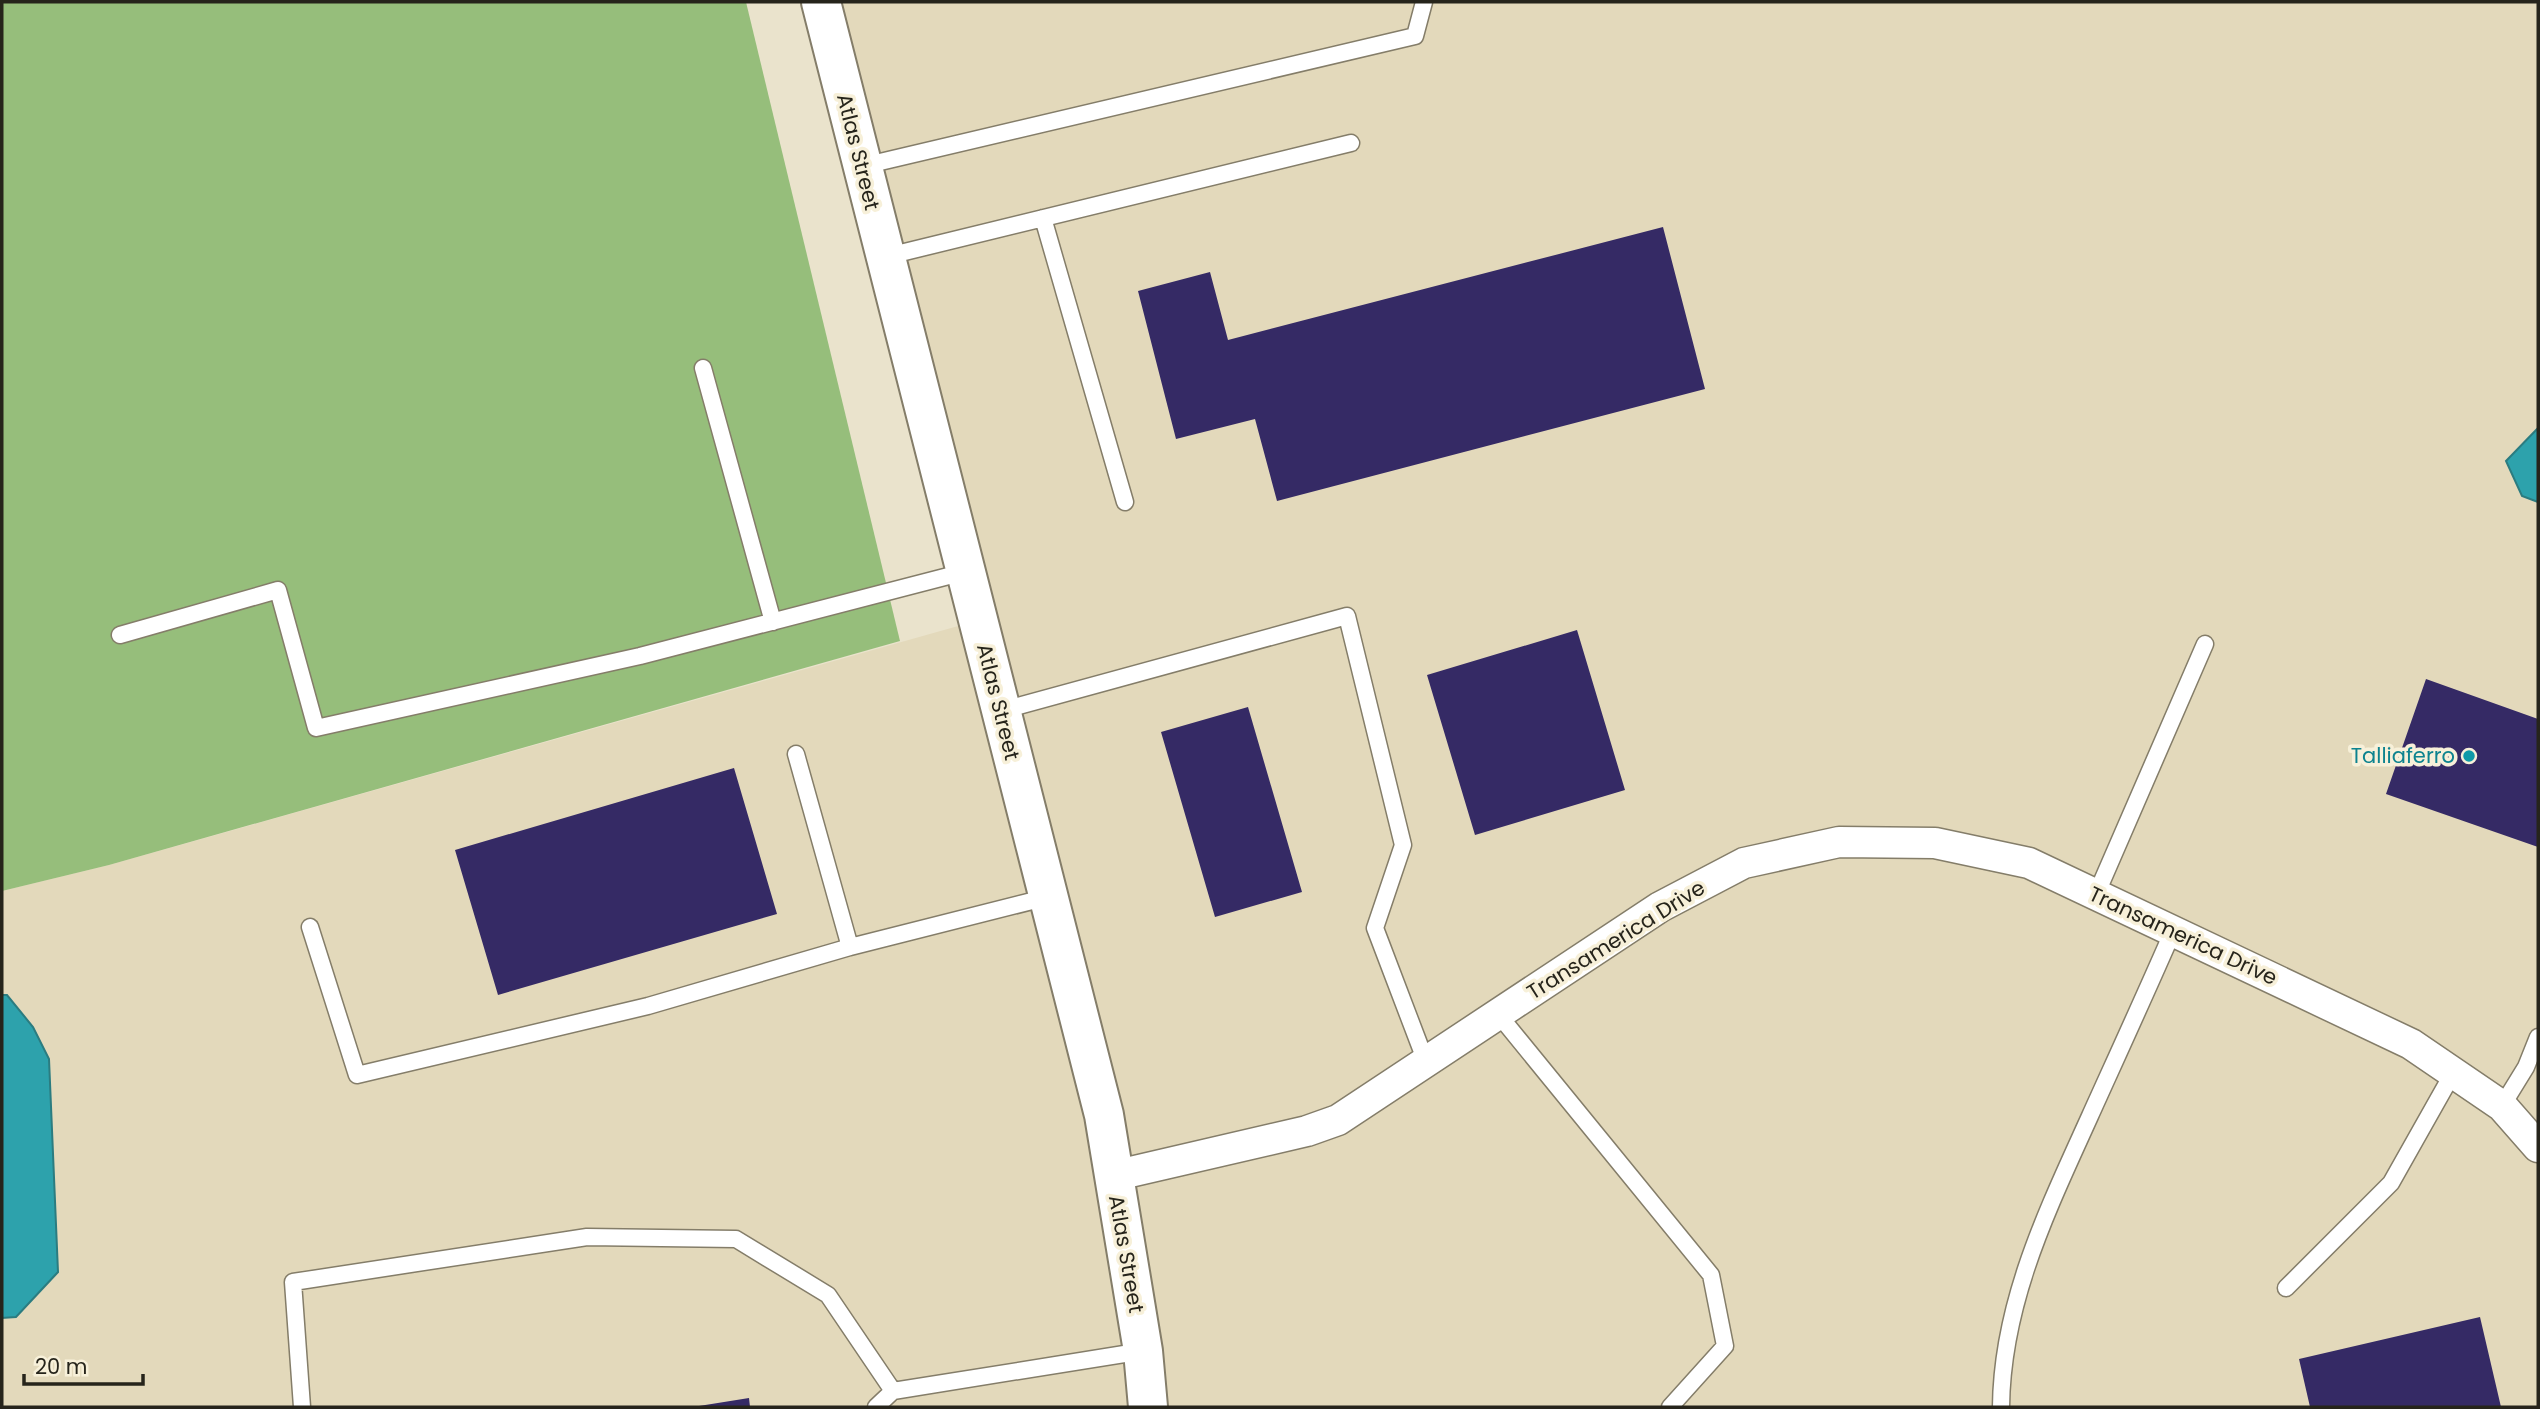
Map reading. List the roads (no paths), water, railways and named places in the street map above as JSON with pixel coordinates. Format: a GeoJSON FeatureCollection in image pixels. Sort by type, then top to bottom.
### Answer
{"type":"FeatureCollection","features":[{"type":"Feature","properties":{"kind":"street","name":"Atlas Street"},"geometry":{"type":"LineString","coordinates":[[821,2],[1104,1115],[1143,1351],[1148,1407]]}},
{"type":"Feature","properties":{"kind":"street","name":"Transamerica Drive"},"geometry":{"type":"LineString","coordinates":[[1112,1175],[1307,1131],[1338,1120],[1660,907],[1744,863],[1839,842],[1935,843],[2029,863],[2412,1044],[2502,1106],[2538,1147]]}},
{"type":"Feature","properties":{"kind":"lane"},"geometry":{"type":"LineString","coordinates":[[862,166],[1415,36],[1424,2]]}},
{"type":"Feature","properties":{"kind":"lane"},"geometry":{"type":"LineString","coordinates":[[884,257],[1352,143]]}},
{"type":"Feature","properties":{"kind":"lane"},"geometry":{"type":"LineString","coordinates":[[1043,218],[1125,502]]}},
{"type":"Feature","properties":{"kind":"lane"},"geometry":{"type":"LineString","coordinates":[[703,368],[773,622]]}},
{"type":"Feature","properties":{"kind":"lane"},"geometry":{"type":"LineString","coordinates":[[120,635],[278,590],[316,728],[627,659],[964,572]]}},
{"type":"Feature","properties":{"kind":"lane"},"geometry":{"type":"LineString","coordinates":[[1000,711],[1347,616],[1403,845],[1375,929],[1426,1062]]}},
{"type":"Feature","properties":{"kind":"lane"},"geometry":{"type":"LineString","coordinates":[[2096,895],[2205,644]]}},
{"type":"Feature","properties":{"kind":"lane"},"geometry":{"type":"LineString","coordinates":[[796,754],[850,947]]}},
{"type":"Feature","properties":{"kind":"lane"},"geometry":{"type":"LineString","coordinates":[[310,927],[356,1075],[648,1006],[850,947],[1048,897]]}},
{"type":"Feature","properties":{"kind":"lane"},"geometry":{"type":"LineString","coordinates":[[2001,1407],[2001,1366],[2016,1291],[2056,1190],[2173,931]]}},
{"type":"Feature","properties":{"kind":"lane"},"geometry":{"type":"LineString","coordinates":[[1498,1014],[1711,1275],[1725,1346],[1670,1407]]}},
{"type":"Feature","properties":{"kind":"lane"},"geometry":{"type":"LineString","coordinates":[[2502,1106],[2526,1067],[2538,1037]]}},
{"type":"Feature","properties":{"kind":"lane"},"geometry":{"type":"LineString","coordinates":[[2286,1288],[2391,1183],[2453,1073]]}},
{"type":"Feature","properties":{"kind":"lane"},"geometry":{"type":"LineString","coordinates":[[302,1407],[293,1282],[587,1237],[736,1239],[828,1295],[893,1391]]}},
{"type":"Feature","properties":{"kind":"lane"},"geometry":{"type":"LineString","coordinates":[[876,1407],[893,1391],[1143,1351]]}},
{"type":"Feature","properties":{"kind":"water"},"geometry":{"type":"Polygon","coordinates":[[[2538,428],[2538,502],[2522,496],[2506,461],[2538,428]]]}},
{"type":"Feature","properties":{"kind":"water"},"geometry":{"type":"Polygon","coordinates":[[[2,995],[7,995],[33,1027],[49,1059],[58,1272],[16,1317],[2,1318],[2,995]]]}},
{"type":"Feature","properties":{"kind":"place","name":"Talliaferro"},"geometry":{"type":"Point","coordinates":[2469,756]}}]}
